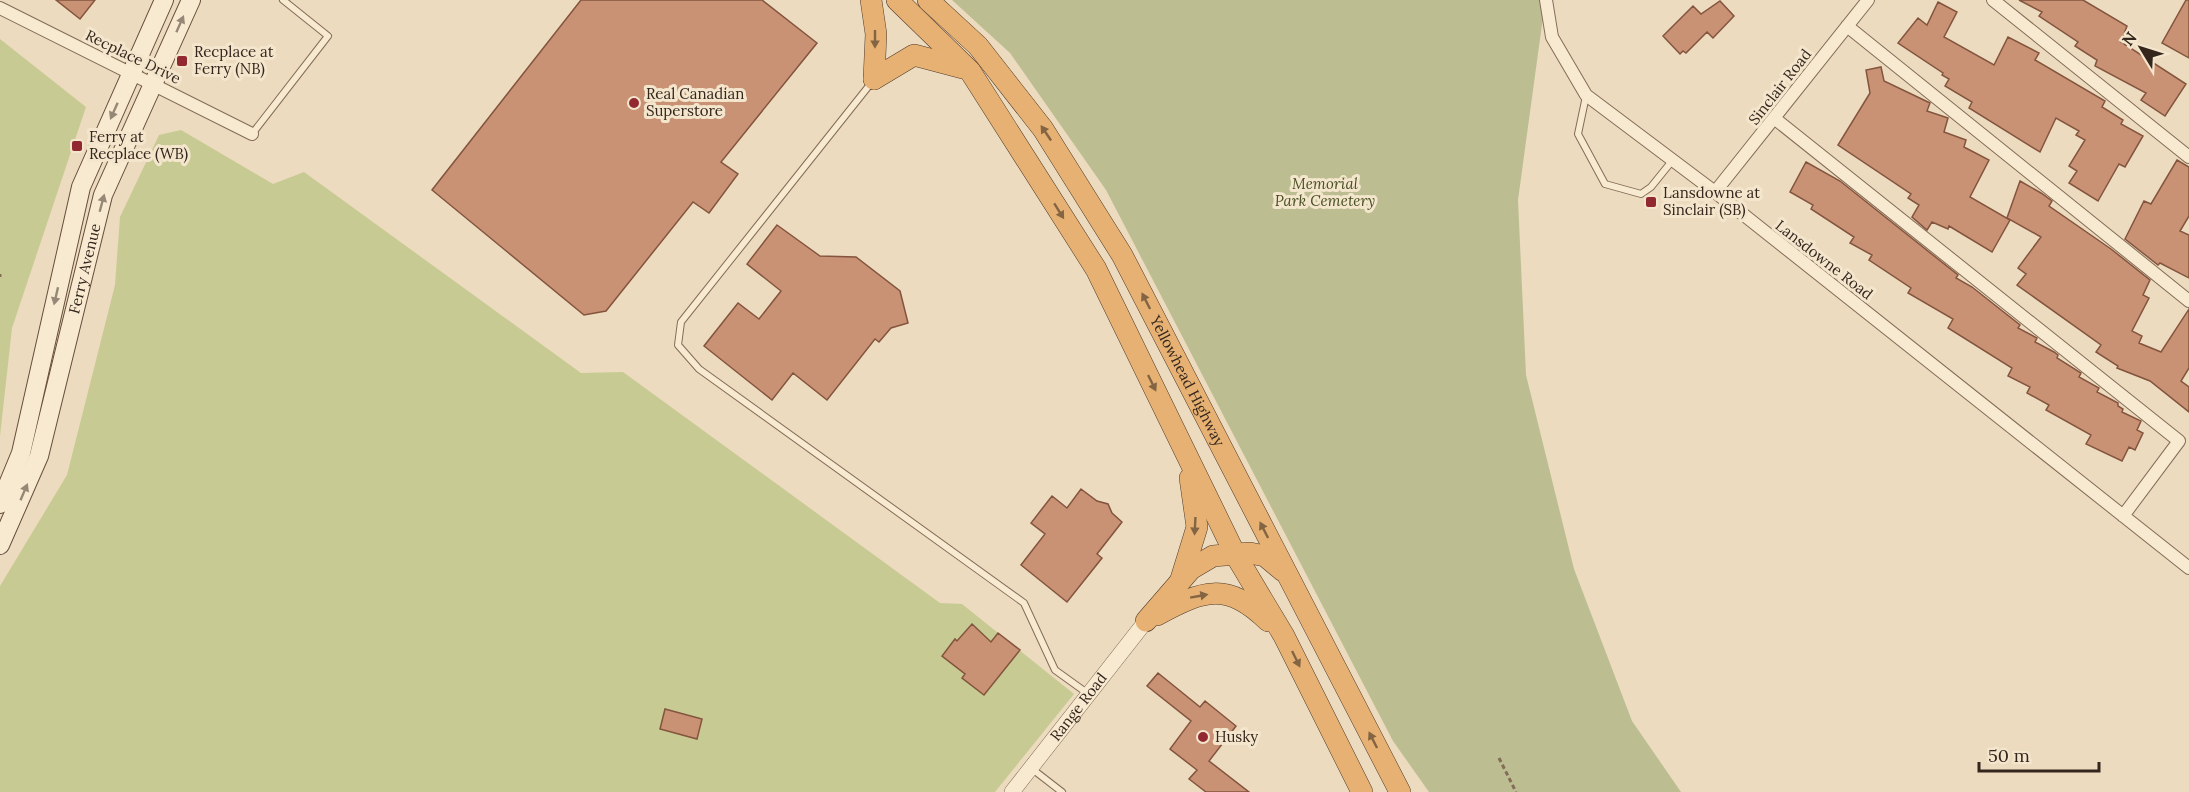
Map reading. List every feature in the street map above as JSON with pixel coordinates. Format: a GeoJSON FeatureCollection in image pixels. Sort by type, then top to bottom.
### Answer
{"type":"FeatureCollection","features":[{"type":"Feature","properties":{"kind":"highway"},"geometry":{"type":"LineString","coordinates":[[871,0],[876,34],[874,79]]}},
{"type":"Feature","properties":{"kind":"highway","name":"Yellowhead Highway"},"geometry":{"type":"LineString","coordinates":[[897,0],[970,71],[1096,268],[1235,554],[1284,636],[1362,792]]}},
{"type":"Feature","properties":{"kind":"highway","name":"Yellowhead Highway"},"geometry":{"type":"LineString","coordinates":[[928,0],[978,46],[1050,139],[1122,255],[1400,792]]}},
{"type":"Feature","properties":{"kind":"highway"},"geometry":{"type":"LineString","coordinates":[[874,79],[914,55],[970,71]]}},
{"type":"Feature","properties":{"kind":"highway"},"geometry":{"type":"LineString","coordinates":[[1179,582],[1197,527],[1194,496],[1183,448]]}},
{"type":"Feature","properties":{"kind":"highway"},"geometry":{"type":"LineString","coordinates":[[1146,621],[1191,569],[1213,556],[1235,554],[1265,556],[1288,576]]}},
{"type":"Feature","properties":{"kind":"highway"},"geometry":{"type":"LineString","coordinates":[[1146,621],[1191,597],[1225,593],[1253,606],[1284,636]]}},
{"type":"Feature","properties":{"kind":"main road","name":"Ferry Avenue"},"geometry":{"type":"LineString","coordinates":[[0,504],[21,453],[81,187],[164,0]]}},
{"type":"Feature","properties":{"kind":"main road","name":"Ferry Avenue"},"geometry":{"type":"LineString","coordinates":[[0,545],[39,456],[104,195],[191,0]]}},
{"type":"Feature","properties":{"kind":"street","name":"Lansdowne Road"},"geometry":{"type":"LineString","coordinates":[[1546,0],[1552,37],[1586,95],[1715,192],[2189,567]]}},
{"type":"Feature","properties":{"kind":"street","name":"Sinclair Road"},"geometry":{"type":"LineString","coordinates":[[1715,192],[1868,0]]}},
{"type":"Feature","properties":{"kind":"street"},"geometry":{"type":"LineString","coordinates":[[1993,0],[2189,157]]}},
{"type":"Feature","properties":{"kind":"street","name":"Recplace Drive"},"geometry":{"type":"LineString","coordinates":[[0,8],[252,134]]}},
{"type":"Feature","properties":{"kind":"street"},"geometry":{"type":"LineString","coordinates":[[1847,26],[2189,301]]}},
{"type":"Feature","properties":{"kind":"street"},"geometry":{"type":"LineString","coordinates":[[1774,118],[2179,441],[2123,516]]}},
{"type":"Feature","properties":{"kind":"street","name":"Range Road"},"geometry":{"type":"LineString","coordinates":[[1012,792],[1146,621]]}},
{"type":"Feature","properties":{"kind":"lane"},"geometry":{"type":"LineString","coordinates":[[252,134],[328,36],[283,0]]}},
{"type":"Feature","properties":{"kind":"lane"},"geometry":{"type":"LineString","coordinates":[[874,79],[681,322],[678,345],[699,369],[1024,603],[1055,670],[1089,694]]}},
{"type":"Feature","properties":{"kind":"lane"},"geometry":{"type":"LineString","coordinates":[[1586,95],[1578,135],[1605,184],[1641,194],[1651,187],[1672,161]]}},
{"type":"Feature","properties":{"kind":"lane"},"geometry":{"type":"LineString","coordinates":[[1031,768],[1062,792]]}},
{"type":"Feature","properties":{"kind":"path"},"geometry":{"type":"LineString","coordinates":[[1498,758],[1516,792]]}},
{"type":"Feature","properties":{"kind":"green space","name":"Memorial Park Cemetery"},"geometry":{"type":"Polygon","coordinates":[[[952,0],[1540,0],[1543,17],[1518,200],[1526,375],[1574,569],[1632,721],[1681,792],[1429,792],[1393,741],[1106,190],[1010,53],[952,0]]]}},
{"type":"Feature","properties":{"kind":"green space"},"geometry":{"type":"Polygon","coordinates":[[[0,39],[86,107],[12,328],[0,436],[0,39]]]}},
{"type":"Feature","properties":{"kind":"green space"},"geometry":{"type":"Polygon","coordinates":[[[181,130],[273,184],[304,172],[581,373],[623,372],[940,603],[962,604],[1074,694],[995,792],[0,792],[0,586],[67,475],[115,285],[120,217],[159,135],[181,130]]]}},
{"type":"Feature","properties":{"kind":"building"},"geometry":{"type":"Polygon","coordinates":[[[56,0],[95,0],[80,19],[56,0]]]}},
{"type":"Feature","properties":{"kind":"building","name":"Real Canadian Superstore"},"geometry":{"type":"Polygon","coordinates":[[[581,0],[762,0],[817,43],[721,162],[738,174],[709,213],[693,202],[606,311],[584,315],[432,190],[581,0]]]}},
{"type":"Feature","properties":{"kind":"building"},"geometry":{"type":"Polygon","coordinates":[[[2019,0],[2083,0],[2127,26],[2121,42],[2186,84],[2165,116],[2141,100],[2146,93],[2095,66],[2097,60],[2075,46],[2078,42],[2039,16],[2042,12],[2019,0]]]}},
{"type":"Feature","properties":{"kind":"building"},"geometry":{"type":"Polygon","coordinates":[[[2186,0],[2189,0],[2189,58],[2162,43],[2186,0]]]}},
{"type":"Feature","properties":{"kind":"building"},"geometry":{"type":"Polygon","coordinates":[[[1720,1],[1734,16],[1713,38],[1707,32],[1686,53],[1683,51],[1680,54],[1663,36],[1693,6],[1701,14],[1720,1]]]}},
{"type":"Feature","properties":{"kind":"building"},"geometry":{"type":"Polygon","coordinates":[[[1938,2],[1957,12],[1944,37],[1994,65],[2008,37],[2039,53],[2035,60],[2105,101],[2102,107],[2123,120],[2121,124],[2143,136],[2125,167],[2119,164],[2098,201],[2069,183],[2077,171],[2069,166],[2085,140],[2076,135],[2079,131],[2056,118],[2040,152],[1969,108],[1972,102],[1945,86],[1949,79],[1942,75],[1943,73],[1898,43],[1918,18],[1927,25],[1938,2]]]}},
{"type":"Feature","properties":{"kind":"building"},"geometry":{"type":"Polygon","coordinates":[[[1881,67],[1884,81],[1930,103],[1927,111],[1948,118],[1944,132],[1966,140],[1964,147],[1989,160],[1970,197],[2010,220],[1992,252],[1949,226],[1948,229],[1932,222],[1927,230],[1912,217],[1919,205],[1908,198],[1911,194],[1838,145],[1870,93],[1866,70],[1881,67]]]}},
{"type":"Feature","properties":{"kind":"building"},"geometry":{"type":"Polygon","coordinates":[[[2177,160],[2189,167],[2189,216],[2180,231],[2189,235],[2189,278],[2160,263],[2158,265],[2125,239],[2144,201],[2151,204],[2177,160]]]}},
{"type":"Feature","properties":{"kind":"building"},"geometry":{"type":"Polygon","coordinates":[[[1806,162],[1840,181],[1958,275],[1956,278],[1972,287],[2020,325],[2018,328],[2037,338],[2035,342],[2054,352],[2058,355],[2057,358],[2081,373],[2079,377],[2099,388],[2097,392],[2118,403],[2118,406],[2123,409],[2122,412],[2141,421],[2137,430],[2143,433],[2135,450],[2129,447],[2122,461],[2086,444],[2091,435],[2046,410],[2049,405],[2027,393],[2030,387],[2008,376],[2012,368],[1948,328],[1953,319],[1908,293],[1911,288],[1869,260],[1872,255],[1850,243],[1854,237],[1811,209],[1813,205],[1790,192],[1806,162]]]}},
{"type":"Feature","properties":{"kind":"building"},"geometry":{"type":"Polygon","coordinates":[[[2020,181],[2052,201],[2049,206],[2111,249],[2150,280],[2143,295],[2149,298],[2132,331],[2142,336],[2139,343],[2161,352],[2189,309],[2189,368],[2181,381],[2189,387],[2189,412],[2150,381],[2117,368],[2118,366],[2096,352],[2101,345],[2017,285],[2026,274],[2018,268],[2041,237],[2007,218],[2020,181]]]}},
{"type":"Feature","properties":{"kind":"building"},"geometry":{"type":"Polygon","coordinates":[[[777,225],[820,256],[856,257],[900,291],[908,323],[891,328],[879,342],[875,339],[827,400],[793,373],[772,400],[704,346],[738,303],[759,319],[781,291],[747,264],[777,225]]]}},
{"type":"Feature","properties":{"kind":"building"},"geometry":{"type":"Polygon","coordinates":[[[1081,489],[1097,501],[1108,504],[1112,513],[1122,522],[1097,554],[1102,558],[1067,602],[1021,565],[1045,534],[1031,523],[1052,496],[1067,508],[1081,489]]]}},
{"type":"Feature","properties":{"kind":"building"},"geometry":{"type":"Polygon","coordinates":[[[972,624],[991,642],[998,633],[1020,650],[984,695],[962,678],[965,674],[942,656],[955,639],[957,641],[972,624]]]}},
{"type":"Feature","properties":{"kind":"building","name":"Husky"},"geometry":{"type":"Polygon","coordinates":[[[1158,673],[1200,707],[1205,701],[1236,726],[1209,761],[1249,792],[1206,792],[1189,779],[1197,770],[1170,749],[1191,721],[1147,686],[1158,673]]]}},
{"type":"Feature","properties":{"kind":"building"},"geometry":{"type":"Polygon","coordinates":[[[665,709],[702,719],[697,739],[660,729],[665,709]]]}},
{"type":"Feature","properties":{"kind":"place","name":"Recplace at Ferry (NB)"},"geometry":{"type":"Point","coordinates":[182,61]}},
{"type":"Feature","properties":{"kind":"place","name":"Real Canadian Superstore"},"geometry":{"type":"Point","coordinates":[634,103]}},
{"type":"Feature","properties":{"kind":"place","name":"Ferry at Recplace (WB)"},"geometry":{"type":"Point","coordinates":[77,146]}},
{"type":"Feature","properties":{"kind":"place","name":"Lansdowne at Sinclair (SB)"},"geometry":{"type":"Point","coordinates":[1651,202]}},
{"type":"Feature","properties":{"kind":"place","name":"Husky"},"geometry":{"type":"Point","coordinates":[1203,737]}}]}
